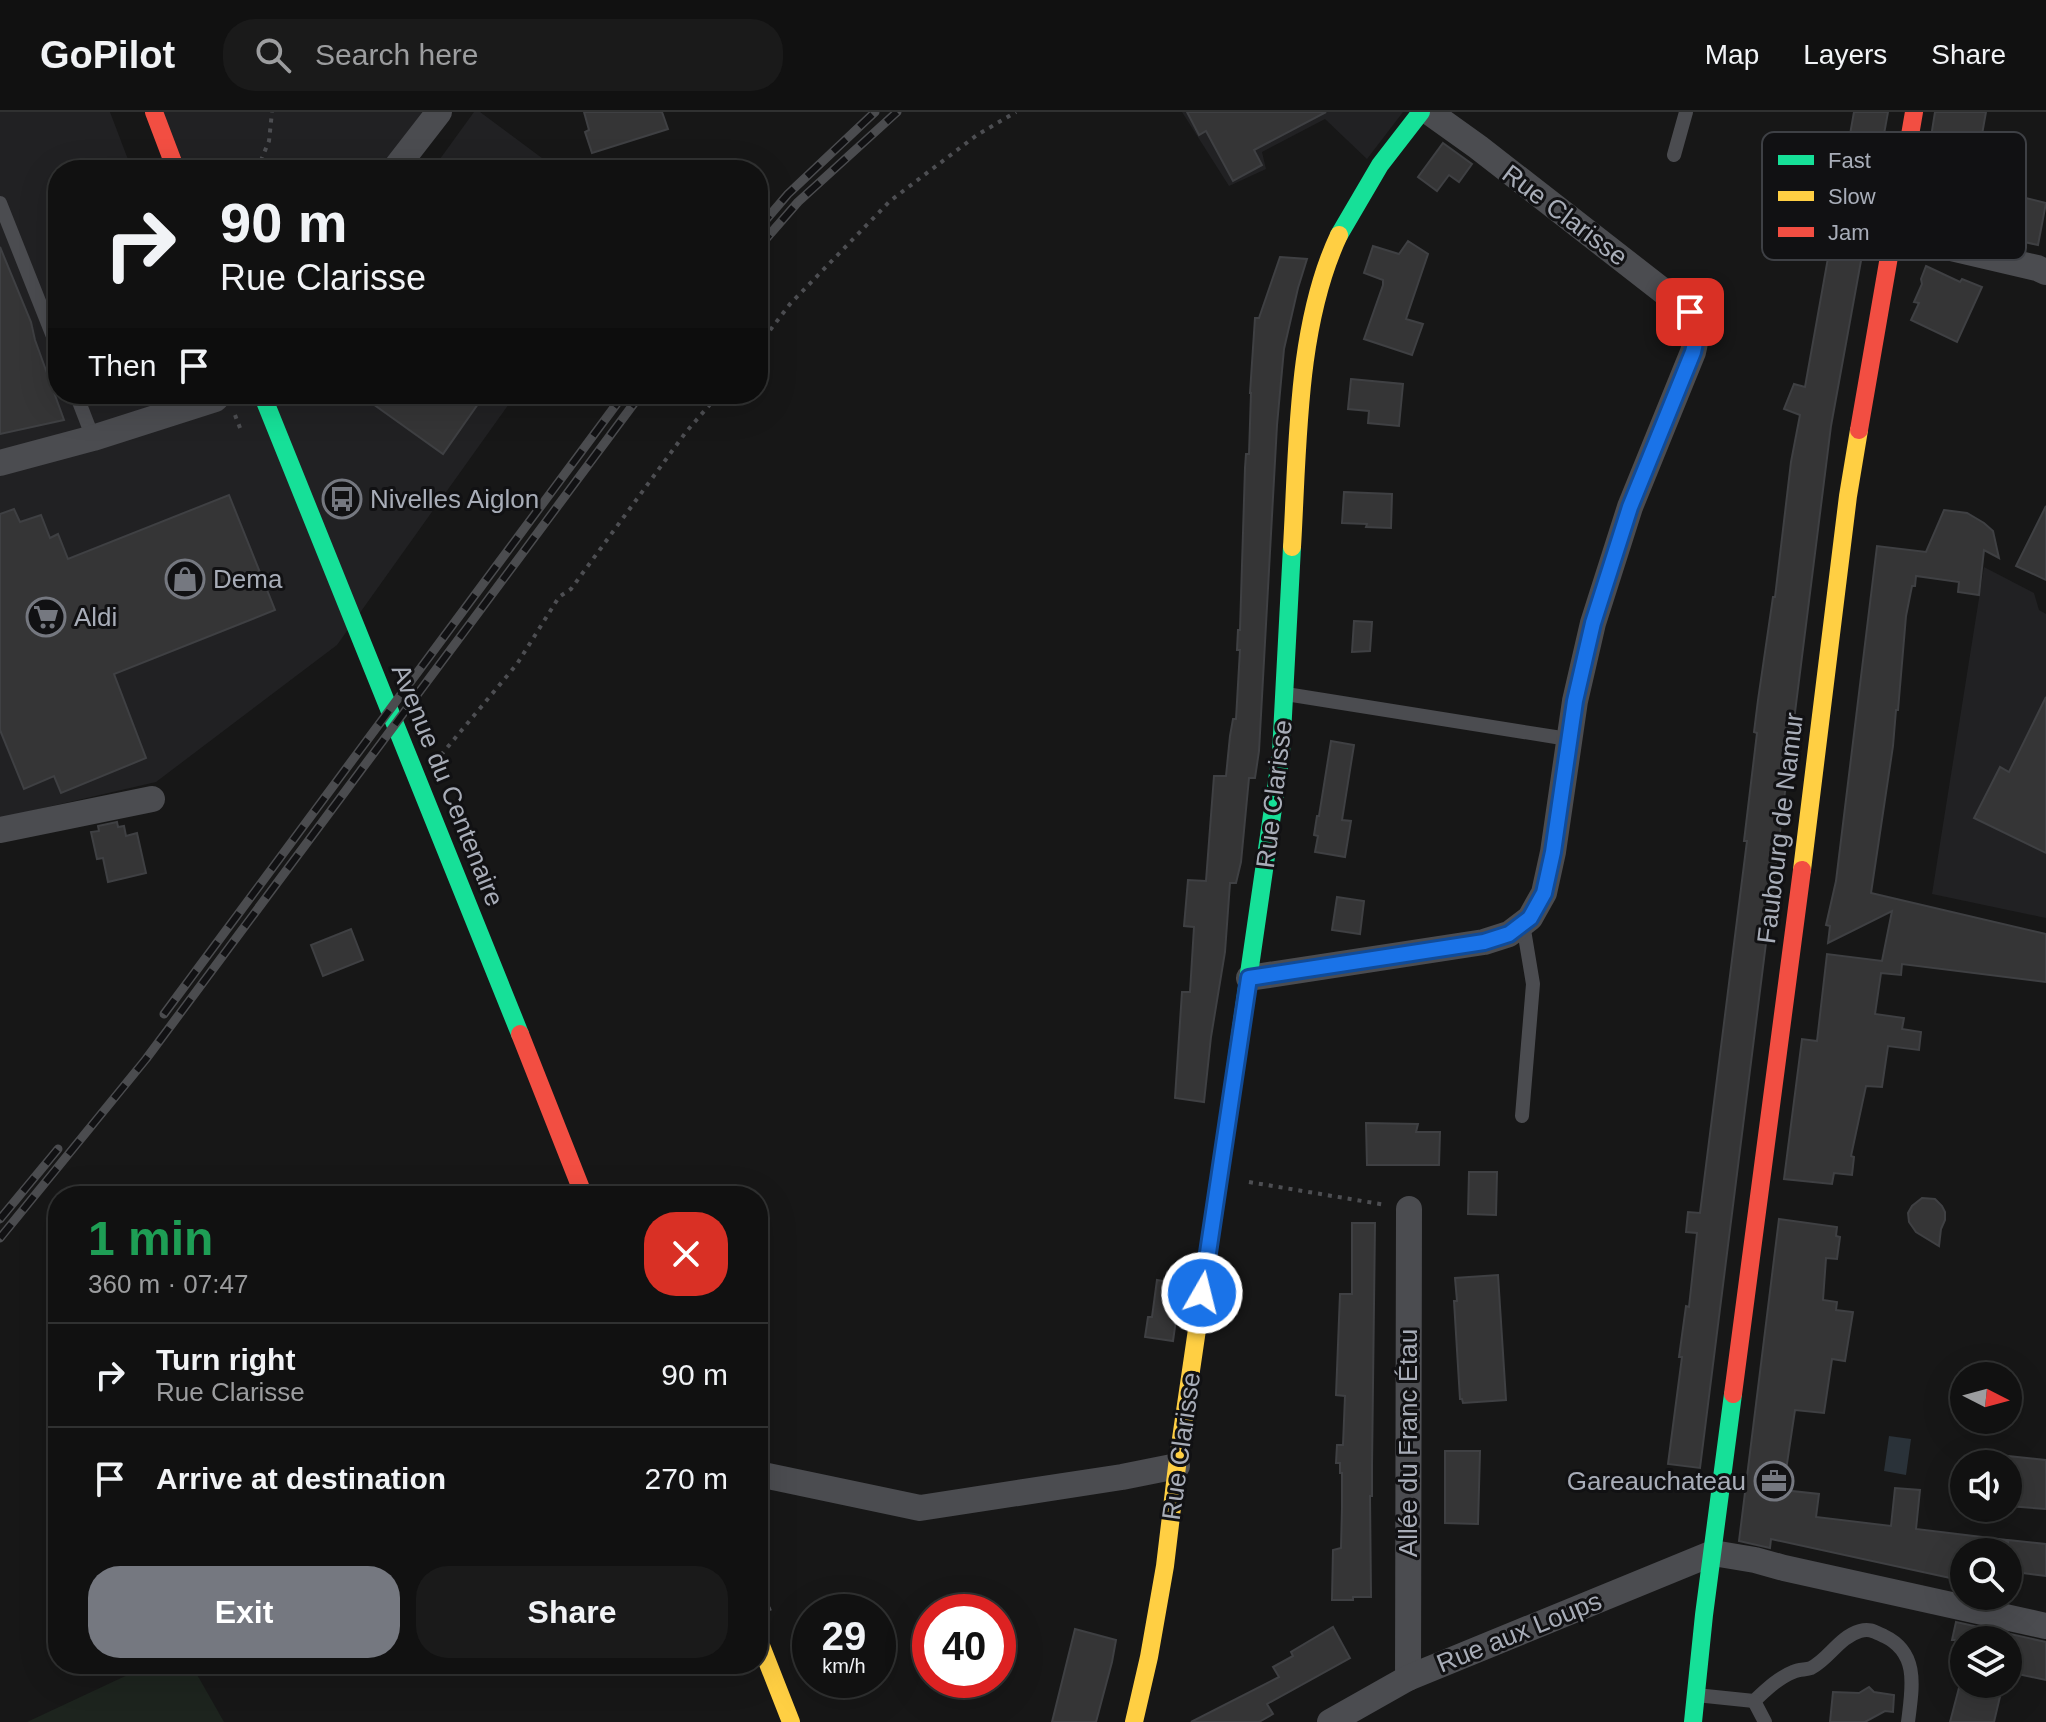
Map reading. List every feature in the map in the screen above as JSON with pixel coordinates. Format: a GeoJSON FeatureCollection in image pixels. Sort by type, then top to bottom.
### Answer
{"type":"FeatureCollection","features":[{"type":"Feature","properties":{"kind":"street"},"geometry":{"type":"LineString","coordinates":[[154,112],[172,160]]}},
{"type":"Feature","properties":{"kind":"street"},"geometry":{"type":"LineString","coordinates":[[402,160],[439,112]]}},
{"type":"Feature","properties":{"kind":"street","name":"Rue Clarisse"},"geometry":{"type":"LineString","coordinates":[[1134,1722],[1165,1566],[1281,753],[1306,351],[1334,246],[1380,165],[1421,112]]}},
{"type":"Feature","properties":{"kind":"street","name":"Rue Clarisse"},"geometry":{"type":"LineString","coordinates":[[1429,112],[1690,312],[1697,335],[1693,352],[1630,507],[1593,623],[1568,739],[1553,852],[1544,893],[1530,918],[1523,924]]}},
{"type":"Feature","properties":{"kind":"street","name":"Faubourg de Namur"},"geometry":{"type":"LineString","coordinates":[[1910,132],[1914,112]]}},
{"type":"Feature","properties":{"kind":"street","name":"Faubourg de Namur"},"geometry":{"type":"LineString","coordinates":[[1693,1722],[1848,496],[1887,260]]}},
{"type":"Feature","properties":{"kind":"street"},"geometry":{"type":"LineString","coordinates":[[2003,260],[2046,272]]}},
{"type":"Feature","properties":{"kind":"street"},"geometry":{"type":"LineString","coordinates":[[0,463],[93,438],[199,404]]}},
{"type":"Feature","properties":{"kind":"street","name":"Avenue du Centenaire"},"geometry":{"type":"LineString","coordinates":[[266,404],[420,781],[580,1186]]}},
{"type":"Feature","properties":{"kind":"street"},"geometry":{"type":"LineString","coordinates":[[0,830],[152,799]]}},
{"type":"Feature","properties":{"kind":"street"},"geometry":{"type":"LineString","coordinates":[[1249,978],[1484,942],[1509,934],[1523,924]]}},
{"type":"Feature","properties":{"kind":"street","name":"Allée du Franc Étau"},"geometry":{"type":"LineString","coordinates":[[1408,1678],[1409,1209]]}},
{"type":"Feature","properties":{"kind":"street"},"geometry":{"type":"LineString","coordinates":[[768,1476],[920,1508],[1177,1466]]}},
{"type":"Feature","properties":{"kind":"street"},"geometry":{"type":"LineString","coordinates":[[1713,1553],[2046,1626]]}},
{"type":"Feature","properties":{"kind":"street","name":"Rue aux Loups"},"geometry":{"type":"LineString","coordinates":[[1330,1722],[1408,1678],[1713,1553]]}},
{"type":"Feature","properties":{"kind":"street"},"geometry":{"type":"LineString","coordinates":[[768,1663],[791,1722]]}},
{"type":"Feature","properties":{"kind":"lane"},"geometry":{"type":"LineString","coordinates":[[1674,155],[1686,112]]}},
{"type":"Feature","properties":{"kind":"lane"},"geometry":{"type":"LineString","coordinates":[[0,203],[48,324]]}},
{"type":"Feature","properties":{"kind":"lane"},"geometry":{"type":"LineString","coordinates":[[80,404],[93,438]]}},
{"type":"Feature","properties":{"kind":"lane"},"geometry":{"type":"LineString","coordinates":[[1286,694],[1568,739]]}},
{"type":"Feature","properties":{"kind":"lane"},"geometry":{"type":"LineString","coordinates":[[1522,1116],[1533,984],[1523,924]]}},
{"type":"Feature","properties":{"kind":"lane"},"geometry":{"type":"LineString","coordinates":[[1696,1695],[1754,1701],[1793,1672],[1811,1668],[1843,1640],[1870,1629],[1894,1640],[1907,1656],[1912,1684],[1908,1722]]}},
{"type":"Feature","properties":{"kind":"lane"},"geometry":{"type":"LineString","coordinates":[[1754,1701],[1765,1722]]}},
{"type":"Feature","properties":{"kind":"path"},"geometry":{"type":"LineString","coordinates":[[261,160],[269,141],[272,112]]}},
{"type":"Feature","properties":{"kind":"path"},"geometry":{"type":"LineString","coordinates":[[768,333],[790,304],[890,201],[977,135],[1016,112]]}},
{"type":"Feature","properties":{"kind":"path"},"geometry":{"type":"LineString","coordinates":[[420,781],[517,664],[559,597],[571,589],[686,432],[710,404]]}},
{"type":"Feature","properties":{"kind":"path"},"geometry":{"type":"LineString","coordinates":[[1219,1177],[1409,1209]]}},
{"type":"Feature","properties":{"kind":"shaded area"},"geometry":{"type":"Polygon","coordinates":[[[0,112],[110,112],[128,160],[48,160],[48,404],[509,404],[337,645],[156,782],[0,818],[0,112]]]}},
{"type":"Feature","properties":{"kind":"shaded area"},"geometry":{"type":"Polygon","coordinates":[[[163,112],[442,112],[405,160],[179,160],[163,112]]]}},
{"type":"Feature","properties":{"kind":"shaded area"},"geometry":{"type":"Polygon","coordinates":[[[474,112],[480,112],[545,160],[439,160],[474,112]]]}},
{"type":"Feature","properties":{"kind":"shaded area"},"geometry":{"type":"Polygon","coordinates":[[[1182,112],[1403,112],[1367,159],[1325,119],[1262,152],[1266,169],[1229,186],[1182,112]]]}},
{"type":"Feature","properties":{"kind":"shaded area"},"geometry":{"type":"Polygon","coordinates":[[[1984,567],[2034,593],[2039,610],[2046,614],[2046,918],[1932,894],[1984,567]]]}},
{"type":"Feature","properties":{"kind":"shaded area"},"geometry":{"type":"Polygon","coordinates":[[[1889,1436],[1911,1439],[1906,1475],[1884,1471],[1889,1436]]]}},
{"type":"Feature","properties":{"kind":"shaded area"},"geometry":{"type":"Polygon","coordinates":[[[130,1674],[197,1674],[224,1722],[27,1722],[130,1674]]]}},
{"type":"Feature","properties":{"kind":"building"},"geometry":{"type":"Polygon","coordinates":[[[584,112],[662,112],[668,129],[592,153],[585,132],[589,130],[584,112]]]}},
{"type":"Feature","properties":{"kind":"building"},"geometry":{"type":"Polygon","coordinates":[[[1187,112],[1326,112],[1254,150],[1262,165],[1233,181],[1206,131],[1199,135],[1187,112]]]}},
{"type":"Feature","properties":{"kind":"building"},"geometry":{"type":"Polygon","coordinates":[[[1854,112],[1888,112],[1884,132],[1850,132],[1854,112]]]}},
{"type":"Feature","properties":{"kind":"building"},"geometry":{"type":"Polygon","coordinates":[[[1935,112],[1986,112],[1982,132],[1932,132],[1935,112]]]}},
{"type":"Feature","properties":{"kind":"building"},"geometry":{"type":"Polygon","coordinates":[[[1443,143],[1472,164],[1459,182],[1449,175],[1437,191],[1418,177],[1443,143]]]}},
{"type":"Feature","properties":{"kind":"building"},"geometry":{"type":"Polygon","coordinates":[[[2026,198],[2046,203],[2038,245],[2026,242],[2026,198]]]}},
{"type":"Feature","properties":{"kind":"building"},"geometry":{"type":"Polygon","coordinates":[[[1408,241],[1428,254],[1406,319],[1423,324],[1412,355],[1364,339],[1383,285],[1383,280],[1364,273],[1373,246],[1399,254],[1408,241]]]}},
{"type":"Feature","properties":{"kind":"building"},"geometry":{"type":"Polygon","coordinates":[[[0,247],[31,322],[48,376],[48,404],[58,404],[64,420],[0,434],[0,247]]]}},
{"type":"Feature","properties":{"kind":"building"},"geometry":{"type":"Polygon","coordinates":[[[1280,257],[1307,259],[1284,349],[1259,751],[1255,778],[1249,778],[1241,862],[1236,883],[1230,883],[1225,952],[1204,1102],[1175,1098],[1182,992],[1190,992],[1194,927],[1184,926],[1188,880],[1206,881],[1214,776],[1226,776],[1230,736],[1233,719],[1236,719],[1245,468],[1246,454],[1249,454],[1255,318],[1259,318],[1280,257]]]}},
{"type":"Feature","properties":{"kind":"building"},"geometry":{"type":"Polygon","coordinates":[[[1828,260],[1861,260],[1831,426],[1700,1468],[1668,1464],[1682,1357],[1679,1357],[1686,1306],[1689,1307],[1697,1233],[1686,1232],[1688,1212],[1700,1213],[1747,841],[1744,841],[1758,700],[1800,415],[1784,409],[1794,384],[1805,387],[1828,260]]]}},
{"type":"Feature","properties":{"kind":"building"},"geometry":{"type":"Polygon","coordinates":[[[1926,266],[1960,282],[1962,279],[1982,287],[1957,342],[1911,320],[1919,303],[1914,302],[1926,266]]]}},
{"type":"Feature","properties":{"kind":"building"},"geometry":{"type":"Polygon","coordinates":[[[1351,379],[1403,384],[1399,426],[1368,423],[1369,411],[1348,409],[1351,379]]]}},
{"type":"Feature","properties":{"kind":"building"},"geometry":{"type":"Polygon","coordinates":[[[373,404],[478,404],[443,454],[373,404]]]}},
{"type":"Feature","properties":{"kind":"building"},"geometry":{"type":"Polygon","coordinates":[[[1344,492],[1392,494],[1391,528],[1342,523],[1344,492]]]}},
{"type":"Feature","properties":{"kind":"building"},"geometry":{"type":"Polygon","coordinates":[[[229,495],[275,610],[114,674],[146,758],[61,793],[54,776],[24,789],[0,730],[0,514],[14,509],[20,522],[41,515],[50,538],[58,534],[68,559],[229,495]]]}},
{"type":"Feature","properties":{"kind":"building"},"geometry":{"type":"Polygon","coordinates":[[[2046,506],[2046,580],[2016,566],[2046,506]]]}},
{"type":"Feature","properties":{"kind":"building"},"geometry":{"type":"Polygon","coordinates":[[[1944,510],[1967,513],[1984,523],[1993,531],[1999,558],[1984,550],[1979,595],[1958,592],[1959,582],[1916,576],[1915,586],[1912,586],[1906,616],[1898,710],[1871,893],[2046,934],[2046,982],[1902,964],[1901,975],[1881,973],[1875,1014],[1904,1018],[1902,1029],[1921,1032],[1919,1050],[1888,1046],[1882,1087],[1866,1086],[1851,1156],[1854,1157],[1852,1175],[1834,1173],[1832,1184],[1784,1179],[1802,1039],[1817,1041],[1827,954],[1882,961],[1892,911],[1828,943],[1830,926],[1826,925],[1836,881],[1877,546],[1926,552],[1944,510]]]}},
{"type":"Feature","properties":{"kind":"building"},"geometry":{"type":"Polygon","coordinates":[[[1354,621],[1372,622],[1370,651],[1352,652],[1354,621]]]}},
{"type":"Feature","properties":{"kind":"building"},"geometry":{"type":"Polygon","coordinates":[[[2046,697],[2046,853],[1974,818],[2000,767],[2009,772],[2046,697]]]}},
{"type":"Feature","properties":{"kind":"building"},"geometry":{"type":"Polygon","coordinates":[[[1331,741],[1354,745],[1342,820],[1351,821],[1345,857],[1315,852],[1318,836],[1314,835],[1331,741]]]}},
{"type":"Feature","properties":{"kind":"building"},"geometry":{"type":"Polygon","coordinates":[[[117,822],[118,827],[124,826],[126,836],[137,833],[146,873],[108,882],[103,858],[97,859],[91,832],[99,831],[98,826],[117,822]]]}},
{"type":"Feature","properties":{"kind":"building"},"geometry":{"type":"Polygon","coordinates":[[[1337,897],[1364,901],[1360,934],[1332,930],[1337,897]]]}},
{"type":"Feature","properties":{"kind":"building"},"geometry":{"type":"Polygon","coordinates":[[[351,929],[363,960],[323,976],[311,945],[351,929]]]}},
{"type":"Feature","properties":{"kind":"building"},"geometry":{"type":"Polygon","coordinates":[[[1366,1123],[1418,1124],[1416,1132],[1440,1132],[1439,1165],[1367,1165],[1366,1123]]]}},
{"type":"Feature","properties":{"kind":"building"},"geometry":{"type":"Polygon","coordinates":[[[1469,1172],[1497,1172],[1496,1215],[1468,1214],[1469,1172]]]}},
{"type":"Feature","properties":{"kind":"building"},"geometry":{"type":"Polygon","coordinates":[[[1922,1198],[1935,1199],[1945,1212],[1939,1246],[1916,1232],[1909,1222],[1908,1213],[1922,1198]]]}},
{"type":"Feature","properties":{"kind":"building"},"geometry":{"type":"Polygon","coordinates":[[[1779,1219],[1837,1227],[1836,1236],[1840,1237],[1837,1259],[1826,1258],[1823,1300],[1837,1302],[1836,1310],[1853,1312],[1845,1361],[1832,1359],[1824,1413],[1795,1410],[1783,1490],[1819,1494],[1816,1517],[1891,1526],[1895,1488],[1920,1490],[1916,1529],[1990,1538],[1950,1538],[1950,1578],[1771,1539],[1770,1548],[1739,1541],[1779,1219]]]}},
{"type":"Feature","properties":{"kind":"building"},"geometry":{"type":"Polygon","coordinates":[[[1352,1223],[1375,1223],[1371,1597],[1332,1600],[1333,1550],[1341,1548],[1342,1473],[1340,1463],[1336,1463],[1337,1445],[1343,1445],[1345,1396],[1336,1395],[1340,1294],[1352,1294],[1352,1223]]]}},
{"type":"Feature","properties":{"kind":"building"},"geometry":{"type":"Polygon","coordinates":[[[1498,1275],[1506,1400],[1463,1403],[1460,1399],[1455,1278],[1498,1275]]]}},
{"type":"Feature","properties":{"kind":"building"},"geometry":{"type":"Polygon","coordinates":[[[1157,1280],[1181,1284],[1173,1341],[1145,1337],[1148,1317],[1152,1317],[1157,1280]]]}},
{"type":"Feature","properties":{"kind":"building"},"geometry":{"type":"Polygon","coordinates":[[[1445,1451],[1480,1451],[1478,1524],[1445,1523],[1445,1451]]]}},
{"type":"Feature","properties":{"kind":"building"},"geometry":{"type":"Polygon","coordinates":[[[2022,1457],[2046,1460],[2046,1509],[2022,1507],[2022,1457]]]}},
{"type":"Feature","properties":{"kind":"building"},"geometry":{"type":"Polygon","coordinates":[[[2022,1541],[2046,1544],[2046,1576],[2022,1573],[2022,1541]]]}},
{"type":"Feature","properties":{"kind":"building"},"geometry":{"type":"Polygon","coordinates":[[[1333,1627],[1350,1658],[1267,1704],[1273,1714],[1259,1722],[1191,1722],[1279,1677],[1273,1667],[1293,1656],[1291,1652],[1333,1627]]]}},
{"type":"Feature","properties":{"kind":"building"},"geometry":{"type":"Polygon","coordinates":[[[1075,1629],[1116,1640],[1112,1662],[1096,1722],[1052,1722],[1075,1629]]]}},
{"type":"Feature","properties":{"kind":"building"},"geometry":{"type":"Polygon","coordinates":[[[2022,1637],[2046,1642],[2046,1680],[2022,1675],[2022,1637]]]}},
{"type":"Feature","properties":{"kind":"building"},"geometry":{"type":"Polygon","coordinates":[[[1869,1687],[1874,1692],[1894,1695],[1893,1712],[1885,1711],[1865,1722],[1830,1722],[1833,1692],[1859,1693],[1869,1687]]]}},
{"type":"Feature","properties":{"kind":"building"},"geometry":{"type":"Polygon","coordinates":[[[1956,1698],[2000,1698],[1994,1722],[1950,1722],[1956,1698]]]}},
{"type":"Feature","properties":{"kind":"railway"},"geometry":{"type":"LineString","coordinates":[[768,217],[788,194],[875,112]]}},
{"type":"Feature","properties":{"kind":"railway"},"geometry":{"type":"LineString","coordinates":[[768,236],[798,202],[897,112]]}},
{"type":"Feature","properties":{"kind":"railway"},"geometry":{"type":"LineString","coordinates":[[164,1014],[617,404]]}},
{"type":"Feature","properties":{"kind":"railway"},"geometry":{"type":"LineString","coordinates":[[0,1238],[146,1059],[634,404]]}},
{"type":"Feature","properties":{"kind":"railway"},"geometry":{"type":"LineString","coordinates":[[0,1219],[58,1149]]}},
{"type":"Feature","properties":{"kind":"traffic: fast"},"geometry":{"type":"LineString","coordinates":[[1339,235],[1380,165],[1421,112]]}},
{"type":"Feature","properties":{"kind":"traffic: fast"},"geometry":{"type":"LineString","coordinates":[[266,404],[520,1034]]}},
{"type":"Feature","properties":{"kind":"traffic: fast"},"geometry":{"type":"LineString","coordinates":[[1234,1077],[1281,753],[1292,547]]}},
{"type":"Feature","properties":{"kind":"traffic: fast"},"geometry":{"type":"LineString","coordinates":[[1693,1722],[1733,1394]]}},
{"type":"Feature","properties":{"kind":"traffic: slow"},"geometry":{"type":"LineString","coordinates":[[1292,547],[1298,428],[1307,347],[1314,308],[1339,235]]}},
{"type":"Feature","properties":{"kind":"traffic: slow"},"geometry":{"type":"LineString","coordinates":[[1802,870],[1848,496],[1859,430]]}},
{"type":"Feature","properties":{"kind":"traffic: slow"},"geometry":{"type":"LineString","coordinates":[[1134,1722],[1165,1566],[1234,1077]]}},
{"type":"Feature","properties":{"kind":"traffic: slow"},"geometry":{"type":"LineString","coordinates":[[768,1663],[791,1722]]}},
{"type":"Feature","properties":{"kind":"traffic: jam"},"geometry":{"type":"LineString","coordinates":[[154,112],[172,160]]}},
{"type":"Feature","properties":{"kind":"traffic: jam"},"geometry":{"type":"LineString","coordinates":[[1911,132],[1914,112]]}},
{"type":"Feature","properties":{"kind":"traffic: jam"},"geometry":{"type":"LineString","coordinates":[[1859,430],[1888,260]]}},
{"type":"Feature","properties":{"kind":"traffic: jam"},"geometry":{"type":"LineString","coordinates":[[1733,1394],[1802,870]]}},
{"type":"Feature","properties":{"kind":"traffic: jam"},"geometry":{"type":"LineString","coordinates":[[520,1034],[580,1186]]}},
{"type":"Feature","properties":{"kind":"place","name":"Nivelles Aiglon"},"geometry":{"type":"Point","coordinates":[342,499]}},
{"type":"Feature","properties":{"kind":"place","name":"Dema"},"geometry":{"type":"Point","coordinates":[185,579]}},
{"type":"Feature","properties":{"kind":"place","name":"Aldi"},"geometry":{"type":"Point","coordinates":[46,617]}},
{"type":"Feature","properties":{"kind":"place","name":"Gareauchateau"},"geometry":{"type":"Point","coordinates":[1774,1481]}},
{"type":"Feature","properties":{"kind":"route"},"geometry":{"type":"LineString","coordinates":[[1202,1293],[1249,978],[1484,942],[1509,934],[1530,918],[1544,893],[1553,852],[1568,739],[1593,623],[1630,507],[1693,352],[1697,335],[1690,312]]}}]}
